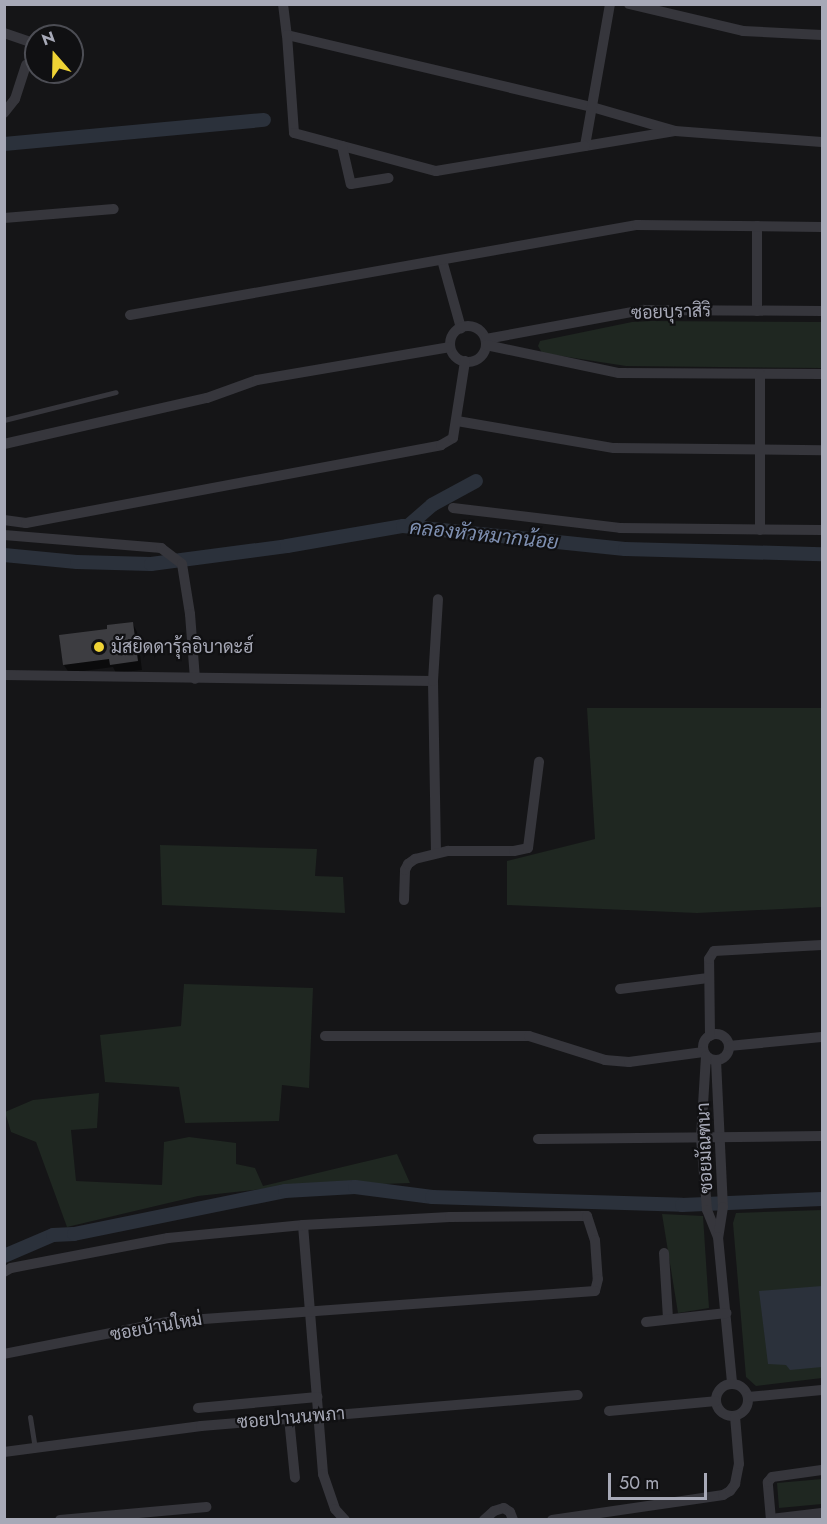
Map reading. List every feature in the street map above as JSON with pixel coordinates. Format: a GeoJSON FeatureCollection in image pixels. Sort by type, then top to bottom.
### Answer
{"type":"FeatureCollection","features":[{"type":"Feature","properties":{"kind":"street"},"geometry":{"type":"LineString","coordinates":[[283,4],[294,133],[436,171],[675,131]]}},
{"type":"Feature","properties":{"kind":"street"},"geometry":{"type":"LineString","coordinates":[[585,146],[610,4]]}},
{"type":"Feature","properties":{"kind":"street"},"geometry":{"type":"LineString","coordinates":[[628,4],[743,31],[822,35]]}},
{"type":"Feature","properties":{"kind":"street"},"geometry":{"type":"LineString","coordinates":[[4,33],[24,40]]}},
{"type":"Feature","properties":{"kind":"street"},"geometry":{"type":"LineString","coordinates":[[287,35],[592,107],[675,131],[822,142]]}},
{"type":"Feature","properties":{"kind":"street"},"geometry":{"type":"LineString","coordinates":[[4,113],[15,99],[24,71]]}},
{"type":"Feature","properties":{"kind":"street"},"geometry":{"type":"LineString","coordinates":[[342,146],[351,184],[389,178]]}},
{"type":"Feature","properties":{"kind":"street"},"geometry":{"type":"LineString","coordinates":[[4,218],[114,210]]}},
{"type":"Feature","properties":{"kind":"street"},"geometry":{"type":"LineString","coordinates":[[130,315],[637,225],[822,227]]}},
{"type":"Feature","properties":{"kind":"street"},"geometry":{"type":"LineString","coordinates":[[757,226],[757,311]]}},
{"type":"Feature","properties":{"kind":"street"},"geometry":{"type":"LineString","coordinates":[[442,260],[461,328]]}},
{"type":"Feature","properties":{"kind":"street","name":"ซอยบุราสิริ"},"geometry":{"type":"LineString","coordinates":[[465,362],[481,356],[486,342],[643,310],[822,311]]}},
{"type":"Feature","properties":{"kind":"street"},"geometry":{"type":"LineString","coordinates":[[4,520],[26,523],[449,443],[457,421],[465,362],[455,356],[450,347],[452,336],[467,326],[478,329],[486,342],[619,373],[822,374]]}},
{"type":"Feature","properties":{"kind":"street"},"geometry":{"type":"LineString","coordinates":[[4,444],[207,398],[257,380],[450,347]]}},
{"type":"Feature","properties":{"kind":"street"},"geometry":{"type":"LineString","coordinates":[[760,374],[760,530]]}},
{"type":"Feature","properties":{"kind":"street"},"geometry":{"type":"LineString","coordinates":[[457,421],[614,448],[822,450]]}},
{"type":"Feature","properties":{"kind":"street"},"geometry":{"type":"LineString","coordinates":[[453,508],[620,528],[822,530]]}},
{"type":"Feature","properties":{"kind":"street"},"geometry":{"type":"LineString","coordinates":[[4,535],[161,548],[182,564],[190,614],[195,679]]}},
{"type":"Feature","properties":{"kind":"street"},"geometry":{"type":"LineString","coordinates":[[436,853],[434,681],[438,599]]}},
{"type":"Feature","properties":{"kind":"street"},"geometry":{"type":"LineString","coordinates":[[4,675],[434,681]]}},
{"type":"Feature","properties":{"kind":"street"},"geometry":{"type":"LineString","coordinates":[[404,900],[408,864],[436,853],[514,851],[528,848],[539,762]]}},
{"type":"Feature","properties":{"kind":"street"},"geometry":{"type":"LineString","coordinates":[[325,1036],[529,1036],[605,1060],[629,1062],[727,1054],[729,1046],[722,1036],[710,1036],[708,978],[709,958],[714,951],[822,945]]}},
{"type":"Feature","properties":{"kind":"street"},"geometry":{"type":"LineString","coordinates":[[620,989],[708,978]]}},
{"type":"Feature","properties":{"kind":"street","name":"ซอยมัณฑนา"},"geometry":{"type":"LineString","coordinates":[[710,1036],[703,1044],[709,1056],[718,1138],[723,1207],[718,1237],[732,1383]]}},
{"type":"Feature","properties":{"kind":"street"},"geometry":{"type":"LineString","coordinates":[[729,1046],[822,1037]]}},
{"type":"Feature","properties":{"kind":"street","name":"ซอยมัณฑนา"},"geometry":{"type":"LineString","coordinates":[[709,1056],[701,1138],[707,1210],[718,1237]]}},
{"type":"Feature","properties":{"kind":"street"},"geometry":{"type":"LineString","coordinates":[[538,1139],[822,1136]]}},
{"type":"Feature","properties":{"kind":"street","name":"ซอยบ้านใหม่"},"geometry":{"type":"LineString","coordinates":[[4,1354],[172,1321],[595,1291],[598,1279],[595,1240],[587,1216],[450,1217],[303,1225]]}},
{"type":"Feature","properties":{"kind":"street"},"geometry":{"type":"LineString","coordinates":[[4,1272],[11,1268],[168,1238],[303,1225],[323,1474],[335,1509],[345,1520]]}},
{"type":"Feature","properties":{"kind":"street"},"geometry":{"type":"LineString","coordinates":[[663,1253],[668,1319]]}},
{"type":"Feature","properties":{"kind":"street"},"geometry":{"type":"LineString","coordinates":[[646,1322],[726,1313]]}},
{"type":"Feature","properties":{"kind":"street"},"geometry":{"type":"LineString","coordinates":[[732,1383],[741,1386],[748,1397],[747,1407],[735,1416],[720,1411],[716,1401],[718,1391],[732,1383]]}},
{"type":"Feature","properties":{"kind":"street"},"geometry":{"type":"LineString","coordinates":[[748,1397],[822,1390]]}},
{"type":"Feature","properties":{"kind":"street","name":"ซอยปานนพภา"},"geometry":{"type":"LineString","coordinates":[[4,1452],[201,1426],[578,1395]]}},
{"type":"Feature","properties":{"kind":"street"},"geometry":{"type":"LineString","coordinates":[[198,1408],[317,1397]]}},
{"type":"Feature","properties":{"kind":"street"},"geometry":{"type":"LineString","coordinates":[[609,1412],[716,1401]]}},
{"type":"Feature","properties":{"kind":"street"},"geometry":{"type":"LineString","coordinates":[[552,1520],[723,1495],[735,1484],[739,1464],[735,1416]]}},
{"type":"Feature","properties":{"kind":"street"},"geometry":{"type":"LineString","coordinates":[[289,1418],[295,1478]]}},
{"type":"Feature","properties":{"kind":"street"},"geometry":{"type":"LineString","coordinates":[[822,1470],[772,1477],[768,1482],[771,1519],[822,1513]]}},
{"type":"Feature","properties":{"kind":"street"},"geometry":{"type":"LineString","coordinates":[[60,1520],[206,1507]]}},
{"type":"Feature","properties":{"kind":"street"},"geometry":{"type":"LineString","coordinates":[[484,1520],[494,1511],[504,1509],[510,1512],[513,1520]]}},
{"type":"Feature","properties":{"kind":"lane"},"geometry":{"type":"LineString","coordinates":[[4,420],[116,392]]}},
{"type":"Feature","properties":{"kind":"lane"},"geometry":{"type":"LineString","coordinates":[[30,1417],[35,1447]]}},
{"type":"Feature","properties":{"kind":"shaded area"},"geometry":{"type":"Polygon","coordinates":[[[632,322],[822,322],[822,368],[626,366],[542,353],[538,346],[540,341],[632,322]]]}},
{"type":"Feature","properties":{"kind":"shaded area"},"geometry":{"type":"Polygon","coordinates":[[[587,708],[822,708],[822,907],[697,913],[507,905],[507,861],[595,839],[587,708]]]}},
{"type":"Feature","properties":{"kind":"shaded area"},"geometry":{"type":"Polygon","coordinates":[[[160,845],[317,849],[315,876],[343,877],[345,913],[162,905],[160,845]]]}},
{"type":"Feature","properties":{"kind":"shaded area"},"geometry":{"type":"Polygon","coordinates":[[[184,984],[313,988],[309,1088],[282,1085],[279,1121],[185,1123],[179,1087],[105,1082],[100,1035],[181,1026],[184,984]]]}},
{"type":"Feature","properties":{"kind":"shaded area"},"geometry":{"type":"Polygon","coordinates":[[[99,1093],[97,1128],[71,1130],[76,1181],[162,1185],[164,1142],[189,1137],[236,1143],[236,1164],[255,1168],[263,1186],[397,1154],[410,1183],[272,1188],[198,1196],[67,1227],[36,1142],[11,1132],[5,1112],[33,1100],[99,1093]]]}},
{"type":"Feature","properties":{"kind":"shaded area"},"geometry":{"type":"Polygon","coordinates":[[[822,1210],[822,1378],[756,1386],[746,1377],[733,1223],[736,1213],[822,1210]]]}},
{"type":"Feature","properties":{"kind":"shaded area"},"geometry":{"type":"Polygon","coordinates":[[[662,1214],[703,1216],[709,1308],[678,1313],[662,1214]]]}},
{"type":"Feature","properties":{"kind":"shaded area"},"geometry":{"type":"Polygon","coordinates":[[[822,1286],[822,1367],[790,1370],[786,1365],[768,1364],[759,1291],[822,1286]]]}},
{"type":"Feature","properties":{"kind":"shaded area"},"geometry":{"type":"Polygon","coordinates":[[[822,1479],[822,1504],[779,1508],[777,1483],[822,1479]]]}},
{"type":"Feature","properties":{"kind":"building","name":"มัสยิดดารุ้ลอิบาดะฮ์"},"geometry":{"type":"Polygon","coordinates":[[[133,622],[138,661],[110,665],[109,659],[63,665],[59,635],[107,629],[107,625],[133,622]]]}},
{"type":"Feature","properties":{"kind":"waterway"},"geometry":{"type":"LineString","coordinates":[[4,144],[264,120]]}},
{"type":"Feature","properties":{"kind":"waterway"},"geometry":{"type":"LineString","coordinates":[[408,526],[432,505],[476,481]]}},
{"type":"Feature","properties":{"kind":"waterway","name":"คลองหัวหมากน้อย"},"geometry":{"type":"LineString","coordinates":[[4,555],[77,562],[151,564],[287,546],[403,526],[625,549],[822,554]]}},
{"type":"Feature","properties":{"kind":"waterway"},"geometry":{"type":"LineString","coordinates":[[4,1256],[53,1235],[74,1234],[285,1191],[355,1187],[432,1197],[682,1205],[822,1199]]}},
{"type":"Feature","properties":{"kind":"place","name":"มัสยิดดารุ้ลอิบาดะฮ์"},"geometry":{"type":"Point","coordinates":[99,647]}}]}
